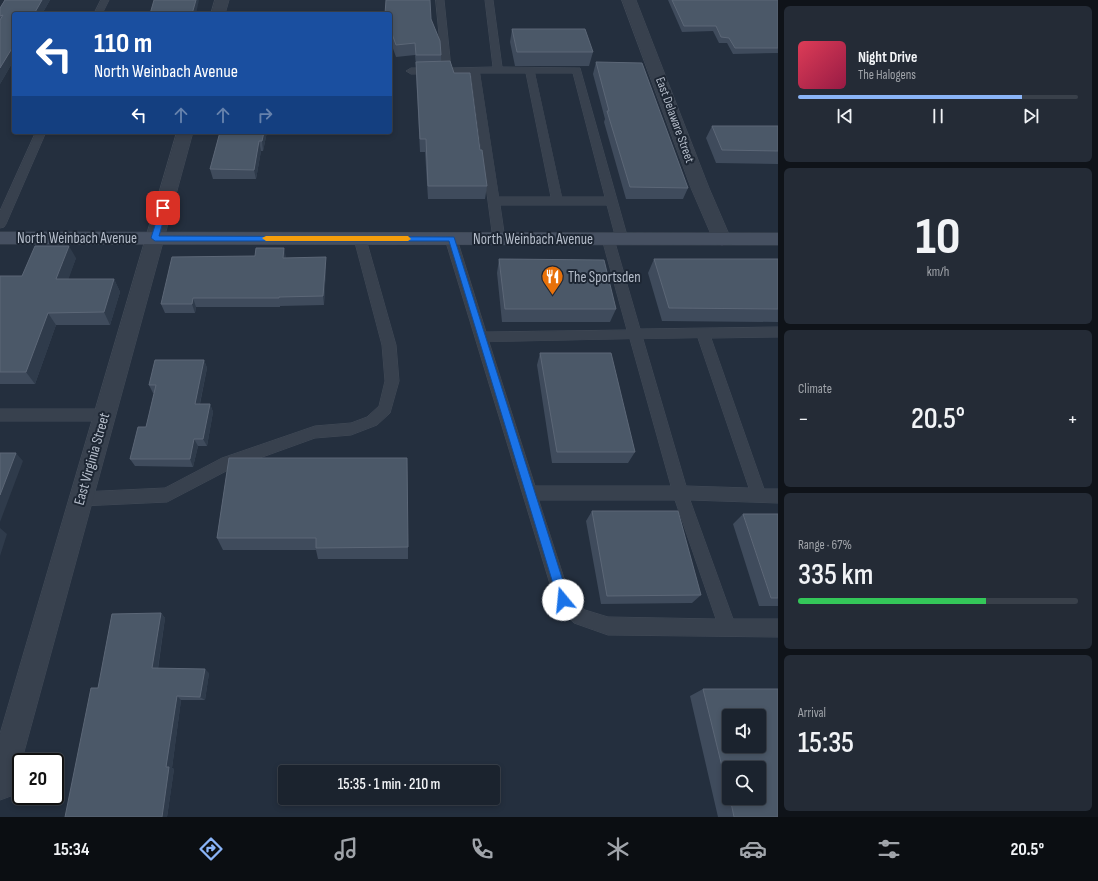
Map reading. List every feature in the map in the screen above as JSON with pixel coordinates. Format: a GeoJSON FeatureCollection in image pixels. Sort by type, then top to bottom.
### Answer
{"type":"FeatureCollection","features":[{"type":"Feature","properties":{"kind":"main road","name":"North Weinbach Avenue"},"geometry":{"type":"LineString","coordinates":[[0,238],[778,239]]}},
{"type":"Feature","properties":{"kind":"street"},"geometry":{"type":"LineString","coordinates":[[219,12],[222,0]]}},
{"type":"Feature","properties":{"kind":"street","name":"East Delaware Street"},"geometry":{"type":"LineString","coordinates":[[629,0],[700,188],[722,239]]}},
{"type":"Feature","properties":{"kind":"street","name":"East Virginia Street"},"geometry":{"type":"LineString","coordinates":[[0,785],[184,134]]}},
{"type":"Feature","properties":{"kind":"lane"},"geometry":{"type":"LineString","coordinates":[[99,12],[105,0]]}},
{"type":"Feature","properties":{"kind":"lane"},"geometry":{"type":"LineString","coordinates":[[440,0],[447,69]]}},
{"type":"Feature","properties":{"kind":"lane"},"geometry":{"type":"LineString","coordinates":[[488,0],[498,70]]}},
{"type":"Feature","properties":{"kind":"lane"},"geometry":{"type":"LineString","coordinates":[[410,71],[447,69],[577,70],[612,201],[615,239],[636,335],[680,493],[728,628]]}},
{"type":"Feature","properties":{"kind":"lane"},"geometry":{"type":"LineString","coordinates":[[475,70],[498,239]]}},
{"type":"Feature","properties":{"kind":"lane"},"geometry":{"type":"LineString","coordinates":[[530,70],[557,201]]}},
{"type":"Feature","properties":{"kind":"lane"},"geometry":{"type":"LineString","coordinates":[[0,224],[40,134]]}},
{"type":"Feature","properties":{"kind":"lane"},"geometry":{"type":"LineString","coordinates":[[494,201],[612,201]]}},
{"type":"Feature","properties":{"kind":"lane"},"geometry":{"type":"LineString","coordinates":[[81,499],[167,495],[227,463],[314,432],[351,429],[372,421],[385,409],[392,381],[389,344],[360,239]]}},
{"type":"Feature","properties":{"kind":"lane"},"geometry":{"type":"LineString","coordinates":[[452,239],[563,600],[580,617],[608,626],[778,628]]}},
{"type":"Feature","properties":{"kind":"lane"},"geometry":{"type":"LineString","coordinates":[[482,337],[703,333],[777,335]]}},
{"type":"Feature","properties":{"kind":"lane"},"geometry":{"type":"LineString","coordinates":[[703,333],[759,495]]}},
{"type":"Feature","properties":{"kind":"lane"},"geometry":{"type":"LineString","coordinates":[[0,415],[105,415]]}},
{"type":"Feature","properties":{"kind":"lane"},"geometry":{"type":"LineString","coordinates":[[530,493],[680,493],[778,496]]}},
{"type":"Feature","properties":{"kind":"building"},"geometry":{"type":"Polygon","coordinates":[[[5,0],[42,0],[35,12],[12,12],[12,48],[0,68],[0,20],[3,15],[0,16],[0,8],[5,0]]]}},
{"type":"Feature","properties":{"kind":"building"},"geometry":{"type":"Polygon","coordinates":[[[154,0],[196,0],[193,12],[151,12],[154,0]]]}},
{"type":"Feature","properties":{"kind":"building"},"geometry":{"type":"Polygon","coordinates":[[[386,0],[430,0],[431,19],[440,41],[441,55],[416,55],[415,43],[396,45],[392,34],[392,12],[385,12],[386,0]]]}},
{"type":"Feature","properties":{"kind":"building"},"geometry":{"type":"Polygon","coordinates":[[[672,0],[778,0],[778,48],[735,48],[729,38],[721,37],[716,26],[684,26],[672,0]]]}},
{"type":"Feature","properties":{"kind":"building"},"geometry":{"type":"Polygon","coordinates":[[[512,29],[585,29],[593,52],[517,52],[512,29]]]}},
{"type":"Feature","properties":{"kind":"building"},"geometry":{"type":"Polygon","coordinates":[[[450,61],[454,73],[470,73],[480,150],[482,150],[487,186],[428,186],[426,139],[420,139],[416,62],[450,61]]]}},
{"type":"Feature","properties":{"kind":"building"},"geometry":{"type":"Polygon","coordinates":[[[596,62],[642,63],[688,188],[630,187],[607,111],[609,111],[596,62]]]}},
{"type":"Feature","properties":{"kind":"building"},"geometry":{"type":"Polygon","coordinates":[[[712,126],[778,126],[778,151],[722,150],[712,126]]]}},
{"type":"Feature","properties":{"kind":"building"},"geometry":{"type":"Polygon","coordinates":[[[219,134],[264,134],[262,141],[259,141],[254,170],[210,169],[219,134]]]}},
{"type":"Feature","properties":{"kind":"building"},"geometry":{"type":"Polygon","coordinates":[[[35,246],[69,246],[56,279],[114,279],[104,312],[48,313],[26,372],[0,372],[0,276],[22,276],[35,246]]]}},
{"type":"Feature","properties":{"kind":"building"},"geometry":{"type":"Polygon","coordinates":[[[256,248],[284,248],[283,258],[326,257],[323,296],[279,298],[193,298],[192,304],[161,304],[172,257],[255,256],[256,248]]]}},
{"type":"Feature","properties":{"kind":"building","name":"The Sportsden"},"geometry":{"type":"Polygon","coordinates":[[[499,259],[604,260],[616,309],[505,309],[499,259]]]}},
{"type":"Feature","properties":{"kind":"building"},"geometry":{"type":"Polygon","coordinates":[[[654,259],[778,259],[778,309],[669,308],[654,259]]]}},
{"type":"Feature","properties":{"kind":"building"},"geometry":{"type":"Polygon","coordinates":[[[540,353],[611,353],[635,452],[557,452],[540,353]]]}},
{"type":"Feature","properties":{"kind":"building"},"geometry":{"type":"Polygon","coordinates":[[[155,360],[204,360],[195,404],[210,404],[203,439],[194,439],[190,459],[130,459],[138,427],[146,427],[156,385],[149,385],[155,360]]]}},
{"type":"Feature","properties":{"kind":"building"},"geometry":{"type":"Polygon","coordinates":[[[0,453],[16,453],[0,495],[0,453]]]}},
{"type":"Feature","properties":{"kind":"building"},"geometry":{"type":"Polygon","coordinates":[[[229,458],[407,458],[408,547],[316,548],[316,538],[217,538],[229,458]]]}},
{"type":"Feature","properties":{"kind":"building"},"geometry":{"type":"Polygon","coordinates":[[[592,511],[678,511],[701,595],[607,596],[592,511]]]}},
{"type":"Feature","properties":{"kind":"building"},"geometry":{"type":"Polygon","coordinates":[[[743,514],[778,514],[778,598],[771,598],[743,514]]]}},
{"type":"Feature","properties":{"kind":"building"},"geometry":{"type":"Polygon","coordinates":[[[161,613],[152,668],[205,669],[200,697],[177,696],[166,767],[169,767],[162,817],[65,817],[91,688],[98,688],[112,614],[161,613]]]}},
{"type":"Feature","properties":{"kind":"building"},"geometry":{"type":"Polygon","coordinates":[[[703,689],[778,689],[778,817],[734,817],[731,805],[766,805],[766,761],[722,761],[722,766],[703,689]]]}},
{"type":"Feature","properties":{"kind":"slow traffic"},"geometry":{"type":"LineString","coordinates":[[266,238],[408,239]]}},
{"type":"Feature","properties":{"kind":"place","name":"The Sportsden"},"geometry":{"type":"Point","coordinates":[552,296]}},
{"type":"Feature","properties":{"kind":"route"},"geometry":{"type":"LineString","coordinates":[[163,208],[155,238],[452,239],[563,600]]}}]}
